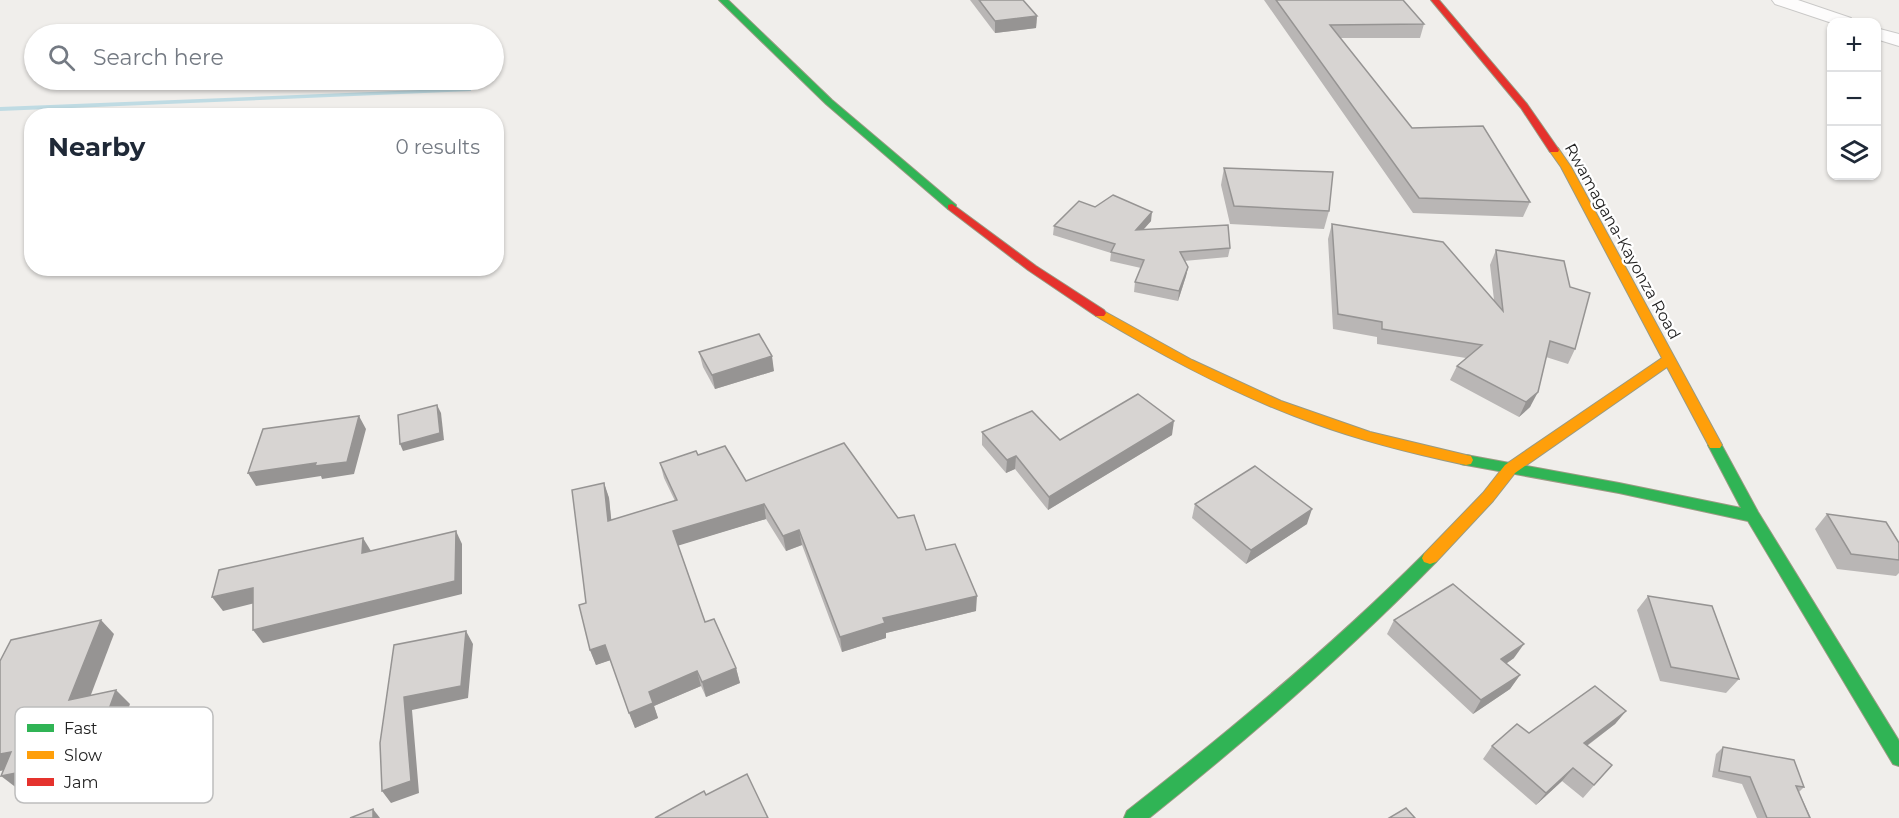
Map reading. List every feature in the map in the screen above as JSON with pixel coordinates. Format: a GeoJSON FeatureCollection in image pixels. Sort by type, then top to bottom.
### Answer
{"type":"FeatureCollection","features":[{"type":"Feature","properties":{"kind":"main road"},"geometry":{"type":"LineString","coordinates":[[723,0],[798,74],[943,200],[1049,282],[1139,339],[1270,403],[1346,431],[1408,448],[1753,516]]}},
{"type":"Feature","properties":{"kind":"main road","name":"Rwamagana-Kayonza Road"},"geometry":{"type":"LineString","coordinates":[[1435,0],[1524,105],[1566,167],[1753,516],[1899,758]]}},
{"type":"Feature","properties":{"kind":"main road"},"geometry":{"type":"LineString","coordinates":[[1142,816],[1233,740],[1389,601],[1481,505],[1510,469],[1670,359]]}},
{"type":"Feature","properties":{"kind":"street"},"geometry":{"type":"LineString","coordinates":[[1781,0],[1833,18]]}},
{"type":"Feature","properties":{"kind":"street"},"geometry":{"type":"LineString","coordinates":[[1881,35],[1899,40]]}},
{"type":"Feature","properties":{"kind":"building"},"geometry":{"type":"Polygon","coordinates":[[[979,0],[1023,0],[1037,16],[995,21],[979,0]]]}},
{"type":"Feature","properties":{"kind":"building"},"geometry":{"type":"Polygon","coordinates":[[[1276,0],[1403,0],[1424,24],[1330,25],[1412,128],[1483,126],[1530,202],[1419,198],[1276,0]]]}},
{"type":"Feature","properties":{"kind":"building"},"geometry":{"type":"Polygon","coordinates":[[[1224,168],[1333,172],[1329,211],[1234,206],[1224,168]]]}},
{"type":"Feature","properties":{"kind":"building"},"geometry":{"type":"Polygon","coordinates":[[[1113,195],[1152,212],[1136,230],[1228,225],[1230,248],[1180,252],[1188,267],[1179,291],[1135,282],[1144,260],[1111,252],[1115,244],[1054,226],[1079,201],[1095,207],[1113,195]]]}},
{"type":"Feature","properties":{"kind":"building"},"geometry":{"type":"Polygon","coordinates":[[[1332,224],[1443,242],[1503,311],[1496,250],[1564,261],[1570,287],[1590,293],[1575,349],[1550,341],[1538,392],[1526,402],[1457,366],[1482,345],[1382,329],[1382,322],[1338,314],[1332,224]]]}},
{"type":"Feature","properties":{"kind":"building"},"geometry":{"type":"Polygon","coordinates":[[[759,334],[772,356],[712,375],[699,352],[759,334]]]}},
{"type":"Feature","properties":{"kind":"building"},"geometry":{"type":"Polygon","coordinates":[[[1138,394],[1174,421],[1049,497],[1016,456],[1007,460],[982,432],[1032,411],[1060,440],[1138,394]]]}},
{"type":"Feature","properties":{"kind":"building"},"geometry":{"type":"Polygon","coordinates":[[[437,405],[440,433],[400,444],[398,415],[437,405]]]}},
{"type":"Feature","properties":{"kind":"building"},"geometry":{"type":"Polygon","coordinates":[[[359,416],[347,462],[315,466],[316,463],[248,473],[263,429],[359,416]]]}},
{"type":"Feature","properties":{"kind":"building"},"geometry":{"type":"Polygon","coordinates":[[[844,443],[898,518],[914,515],[926,550],[955,544],[977,596],[883,618],[885,623],[840,637],[799,530],[783,536],[764,504],[673,531],[705,622],[714,619],[736,668],[702,682],[697,671],[649,692],[653,703],[629,713],[605,645],[590,650],[579,605],[586,603],[572,490],[604,483],[608,521],[677,500],[660,463],[696,451],[698,455],[725,446],[746,481],[844,443]]]}},
{"type":"Feature","properties":{"kind":"building"},"geometry":{"type":"Polygon","coordinates":[[[1255,466],[1312,509],[1251,550],[1195,504],[1255,466]]]}},
{"type":"Feature","properties":{"kind":"building"},"geometry":{"type":"Polygon","coordinates":[[[1827,514],[1886,522],[1899,543],[1899,560],[1851,554],[1827,514]]]}},
{"type":"Feature","properties":{"kind":"building"},"geometry":{"type":"Polygon","coordinates":[[[456,531],[455,581],[253,630],[253,588],[212,597],[219,570],[363,538],[362,553],[456,531]]]}},
{"type":"Feature","properties":{"kind":"building"},"geometry":{"type":"Polygon","coordinates":[[[1453,584],[1524,644],[1501,659],[1520,675],[1481,700],[1394,620],[1453,584]]]}},
{"type":"Feature","properties":{"kind":"building"},"geometry":{"type":"Polygon","coordinates":[[[1648,596],[1712,606],[1739,679],[1671,667],[1648,596]]]}},
{"type":"Feature","properties":{"kind":"building"},"geometry":{"type":"Polygon","coordinates":[[[101,620],[69,700],[116,690],[110,707],[15,707],[15,773],[1,776],[11,752],[0,754],[0,661],[11,640],[101,620]]]}},
{"type":"Feature","properties":{"kind":"building"},"geometry":{"type":"Polygon","coordinates":[[[466,631],[461,686],[404,697],[411,781],[382,791],[380,743],[394,645],[466,631]]]}},
{"type":"Feature","properties":{"kind":"building"},"geometry":{"type":"Polygon","coordinates":[[[1595,686],[1626,711],[1584,743],[1612,765],[1594,785],[1573,768],[1546,793],[1492,746],[1517,724],[1529,733],[1595,686]]]}},
{"type":"Feature","properties":{"kind":"building"},"geometry":{"type":"Polygon","coordinates":[[[1723,747],[1794,760],[1804,787],[1796,786],[1810,818],[1767,818],[1750,777],[1719,771],[1723,747]]]}},
{"type":"Feature","properties":{"kind":"building"},"geometry":{"type":"Polygon","coordinates":[[[747,774],[768,818],[655,818],[704,791],[706,795],[747,774]]]}},
{"type":"Feature","properties":{"kind":"building"},"geometry":{"type":"Polygon","coordinates":[[[1406,808],[1415,818],[1389,818],[1406,808]]]}},
{"type":"Feature","properties":{"kind":"building"},"geometry":{"type":"Polygon","coordinates":[[[373,809],[373,818],[350,818],[373,809]]]}},
{"type":"Feature","properties":{"kind":"waterway"},"geometry":{"type":"LineString","coordinates":[[25,108],[469,90]]}},
{"type":"Feature","properties":{"kind":"waterway"},"geometry":{"type":"LineString","coordinates":[[0,109],[24,108]]}},
{"type":"Feature","properties":{"kind":"traffic: fast"},"geometry":{"type":"LineString","coordinates":[[723,0],[829,102],[952,207]]}},
{"type":"Feature","properties":{"kind":"traffic: fast"},"geometry":{"type":"LineString","coordinates":[[1715,445],[1753,516],[1899,758]]}},
{"type":"Feature","properties":{"kind":"traffic: fast"},"geometry":{"type":"LineString","coordinates":[[1466,460],[1619,488],[1753,516]]}},
{"type":"Feature","properties":{"kind":"traffic: fast"},"geometry":{"type":"LineString","coordinates":[[1134,818],[1211,757],[1324,661],[1430,558]]}},
{"type":"Feature","properties":{"kind":"traffic: slow"},"geometry":{"type":"LineString","coordinates":[[1554,150],[1566,167],[1715,445]]}},
{"type":"Feature","properties":{"kind":"traffic: slow"},"geometry":{"type":"LineString","coordinates":[[1100,313],[1188,363],[1276,404],[1368,436],[1466,460]]}},
{"type":"Feature","properties":{"kind":"traffic: slow"},"geometry":{"type":"LineString","coordinates":[[1430,558],[1488,497],[1510,469],[1670,359]]}},
{"type":"Feature","properties":{"kind":"traffic: jam"},"geometry":{"type":"LineString","coordinates":[[1435,0],[1524,106],[1554,150]]}},
{"type":"Feature","properties":{"kind":"traffic: jam"},"geometry":{"type":"LineString","coordinates":[[952,207],[1032,268],[1100,313]]}}]}
